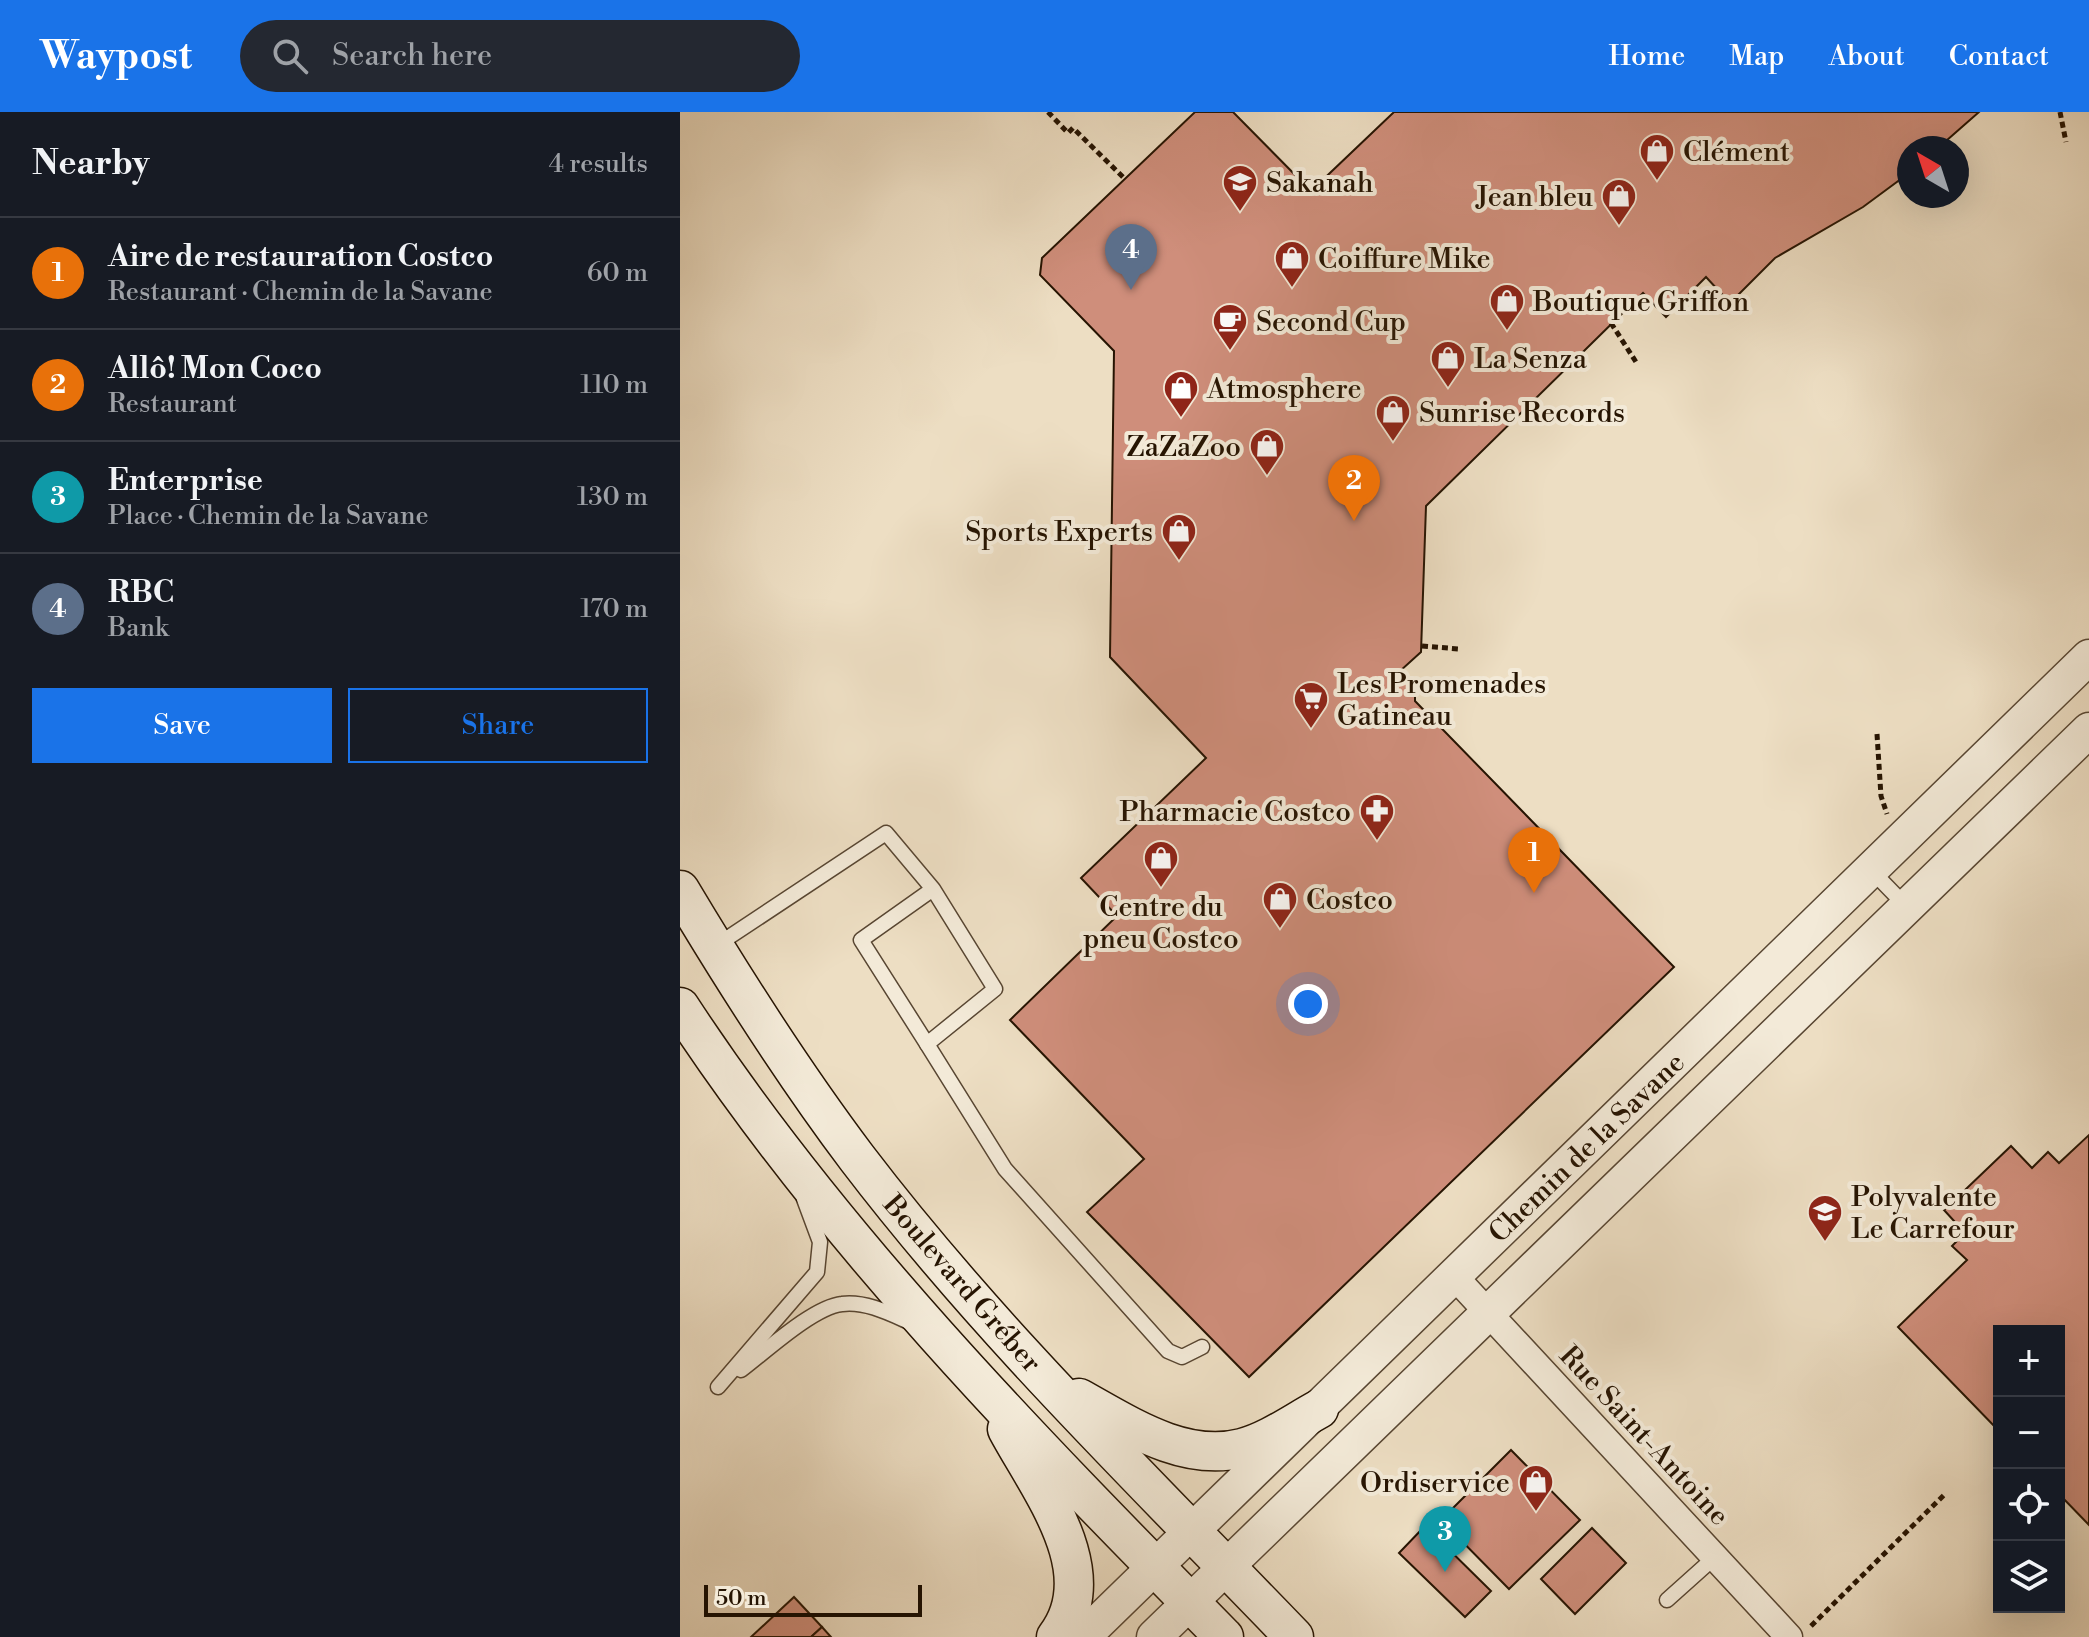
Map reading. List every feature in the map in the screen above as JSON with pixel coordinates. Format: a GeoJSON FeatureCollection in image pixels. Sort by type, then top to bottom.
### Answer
{"type":"FeatureCollection","features":[{"type":"Feature","properties":{"kind":"main road","name":"Boulevard Gréber"},"geometry":{"type":"LineString","coordinates":[[680,890],[714,947],[857,1159],[1048,1381],[1294,1637]]}},
{"type":"Feature","properties":{"kind":"main road","name":"Boulevard Gréber"},"geometry":{"type":"LineString","coordinates":[[680,1007],[789,1157],[888,1281],[985,1388],[1224,1637]]}},
{"type":"Feature","properties":{"kind":"main road"},"geometry":{"type":"LineString","coordinates":[[1048,1381],[1139,1431],[1188,1449],[1212,1452],[1241,1448],[1319,1409]]}},
{"type":"Feature","properties":{"kind":"main road"},"geometry":{"type":"LineString","coordinates":[[985,1388],[1061,1531],[1072,1559],[1076,1581],[1073,1604],[1056,1637]]}},
{"type":"Feature","properties":{"kind":"street","name":"Chemin de la Savane"},"geometry":{"type":"LineString","coordinates":[[1083,1637],[2089,657]]}},
{"type":"Feature","properties":{"kind":"street","name":"Chemin de la Savane"},"geometry":{"type":"LineString","coordinates":[[1154,1637],[1490,1313],[1905,905],[2089,730]]}},
{"type":"Feature","properties":{"kind":"street","name":"Rue Saint-Antoine"},"geometry":{"type":"LineString","coordinates":[[1454,1276],[1715,1557],[1798,1634]]}},
{"type":"Feature","properties":{"kind":"lane"},"geometry":{"type":"LineString","coordinates":[[714,947],[886,833],[933,889],[995,989],[927,1044]]}},
{"type":"Feature","properties":{"kind":"lane"},"geometry":{"type":"LineString","coordinates":[[1870,869],[1905,905]]}},
{"type":"Feature","properties":{"kind":"lane"},"geometry":{"type":"LineString","coordinates":[[933,889],[861,940],[1005,1169],[1168,1351],[1182,1357],[1202,1347]]}},
{"type":"Feature","properties":{"kind":"lane"},"geometry":{"type":"LineString","coordinates":[[789,1157],[820,1242],[820,1262],[812,1281],[718,1387],[825,1309],[842,1304],[879,1309],[936,1334]]}},
{"type":"Feature","properties":{"kind":"lane"},"geometry":{"type":"LineString","coordinates":[[1667,1600],[1715,1557]]}},
{"type":"Feature","properties":{"kind":"path"},"geometry":{"type":"LineString","coordinates":[[1048,112],[1068,133],[1073,128],[1125,179]]}},
{"type":"Feature","properties":{"kind":"path"},"geometry":{"type":"LineString","coordinates":[[2060,112],[2066,142]]}},
{"type":"Feature","properties":{"kind":"path"},"geometry":{"type":"LineString","coordinates":[[1611,323],[1636,362]]}},
{"type":"Feature","properties":{"kind":"path"},"geometry":{"type":"LineString","coordinates":[[1422,646],[1459,649]]}},
{"type":"Feature","properties":{"kind":"path"},"geometry":{"type":"LineString","coordinates":[[1877,734],[1881,796],[1888,819]]}},
{"type":"Feature","properties":{"kind":"path"},"geometry":{"type":"LineString","coordinates":[[1798,1634],[1944,1495]]}},
{"type":"Feature","properties":{"kind":"building","name":"Les Promenades Gatineau"},"geometry":{"type":"Polygon","coordinates":[[[1195,112],[1233,112],[1311,191],[1394,112],[1979,112],[1952,136],[1897,136],[1897,182],[1863,207],[1775,258],[1730,303],[1706,277],[1666,317],[1643,293],[1426,506],[1421,652],[1400,671],[1415,689],[1415,701],[1674,967],[1249,1377],[1087,1212],[1144,1159],[1010,1020],[1117,916],[1081,878],[1206,758],[1110,657],[1114,351],[1040,275],[1042,258],[1195,112]]]}},
{"type":"Feature","properties":{"kind":"building"},"geometry":{"type":"Polygon","coordinates":[[[2089,1135],[2089,1525],[2065,1500],[2065,1325],[1993,1325],[1993,1425],[1898,1327],[1967,1260],[1952,1246],[1965,1233],[1944,1210],[2011,1146],[2032,1168],[2048,1152],[2059,1163],[2089,1135]]]}},
{"type":"Feature","properties":{"kind":"building"},"geometry":{"type":"Polygon","coordinates":[[[1511,1450],[1580,1520],[1509,1589],[1441,1520],[1511,1450]]]}},
{"type":"Feature","properties":{"kind":"building"},"geometry":{"type":"Polygon","coordinates":[[[1425,1526],[1491,1591],[1465,1617],[1399,1553],[1425,1526]]]}},
{"type":"Feature","properties":{"kind":"building"},"geometry":{"type":"Polygon","coordinates":[[[1592,1528],[1626,1563],[1575,1614],[1541,1579],[1592,1528]]]}},
{"type":"Feature","properties":{"kind":"building"},"geometry":{"type":"Polygon","coordinates":[[[794,1597],[822,1627],[811,1637],[751,1637],[794,1597]]]}},
{"type":"Feature","properties":{"kind":"building"},"geometry":{"type":"Polygon","coordinates":[[[822,1627],[831,1637],[811,1637],[822,1627]]]}},
{"type":"Feature","properties":{"kind":"place","name":"Clément"},"geometry":{"type":"Point","coordinates":[1657,182]}},
{"type":"Feature","properties":{"kind":"place","name":"Sakanah"},"geometry":{"type":"Point","coordinates":[1240,213]}},
{"type":"Feature","properties":{"kind":"place","name":"Jean bleu"},"geometry":{"type":"Point","coordinates":[1619,227]}},
{"type":"Feature","properties":{"kind":"place","name":"Coiffure Mike"},"geometry":{"type":"Point","coordinates":[1292,289]}},
{"type":"Feature","properties":{"kind":"place","name":"RBC"},"geometry":{"type":"Point","coordinates":[1131,290]}},
{"type":"Feature","properties":{"kind":"place","name":"Boutique Griffon"},"geometry":{"type":"Point","coordinates":[1507,332]}},
{"type":"Feature","properties":{"kind":"place","name":"Second Cup"},"geometry":{"type":"Point","coordinates":[1230,352]}},
{"type":"Feature","properties":{"kind":"place","name":"La Senza"},"geometry":{"type":"Point","coordinates":[1448,389]}},
{"type":"Feature","properties":{"kind":"place","name":"Atmosphere"},"geometry":{"type":"Point","coordinates":[1181,419]}},
{"type":"Feature","properties":{"kind":"place","name":"Sunrise Records"},"geometry":{"type":"Point","coordinates":[1393,443]}},
{"type":"Feature","properties":{"kind":"place","name":"ZaZaZoo"},"geometry":{"type":"Point","coordinates":[1267,477]}},
{"type":"Feature","properties":{"kind":"place","name":"Allô! Mon Coco"},"geometry":{"type":"Point","coordinates":[1354,521]}},
{"type":"Feature","properties":{"kind":"place","name":"Sports Experts"},"geometry":{"type":"Point","coordinates":[1179,562]}},
{"type":"Feature","properties":{"kind":"place","name":"Les Promenades Gatineau"},"geometry":{"type":"Point","coordinates":[1311,730]}},
{"type":"Feature","properties":{"kind":"place","name":"Pharmacie Costco"},"geometry":{"type":"Point","coordinates":[1377,842]}},
{"type":"Feature","properties":{"kind":"place","name":"Centre du pneu Costco"},"geometry":{"type":"Point","coordinates":[1161,889]}},
{"type":"Feature","properties":{"kind":"place","name":"Aire de restauration Costco"},"geometry":{"type":"Point","coordinates":[1534,893]}},
{"type":"Feature","properties":{"kind":"place","name":"Costco"},"geometry":{"type":"Point","coordinates":[1280,930]}},
{"type":"Feature","properties":{"kind":"place","name":"Polyvalente Le Carrefour"},"geometry":{"type":"Point","coordinates":[1825,1243]}},
{"type":"Feature","properties":{"kind":"place","name":"Ordiservice"},"geometry":{"type":"Point","coordinates":[1536,1513]}},
{"type":"Feature","properties":{"kind":"place","name":"Enterprise"},"geometry":{"type":"Point","coordinates":[1445,1572]}}]}
